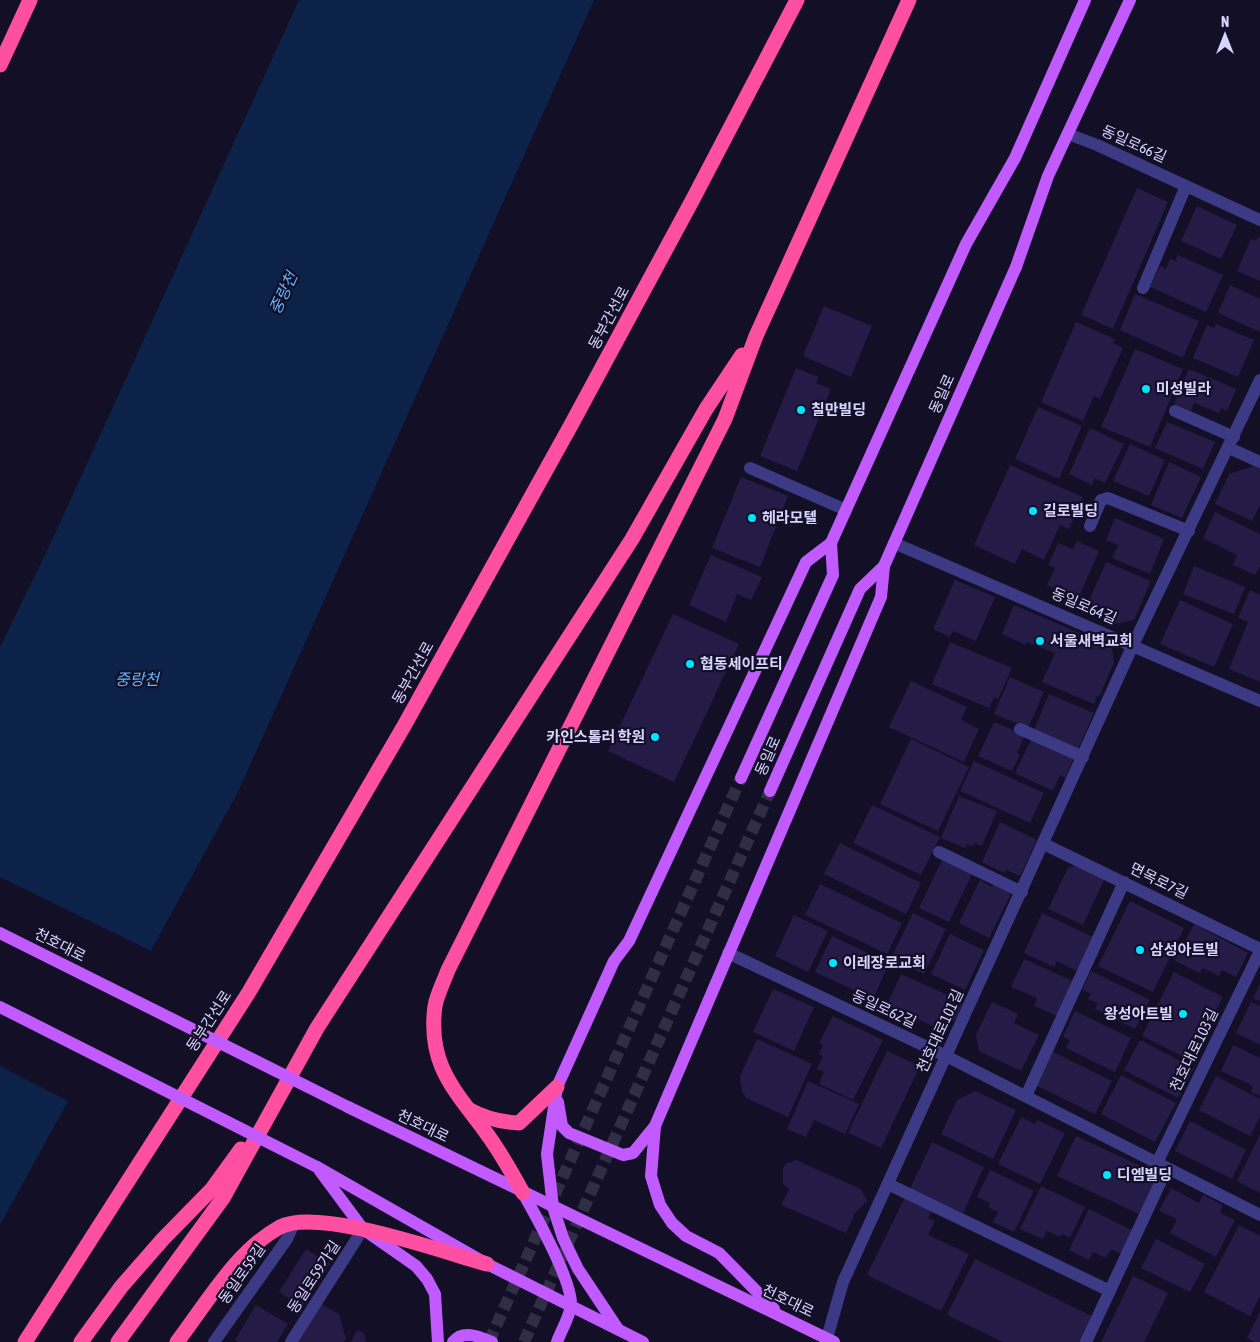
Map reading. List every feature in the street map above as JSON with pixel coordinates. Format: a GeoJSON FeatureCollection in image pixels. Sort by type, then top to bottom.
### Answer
{"type":"FeatureCollection","features":[{"type":"Feature","properties":{"kind":"highway"},"geometry":{"type":"LineString","coordinates":[[0,66],[30,0]]}},
{"type":"Feature","properties":{"kind":"highway","name":"동부간선로"},"geometry":{"type":"LineString","coordinates":[[24,1342],[248,992],[404,726],[576,416],[693,199],[797,0]]}},
{"type":"Feature","properties":{"kind":"highway"},"geometry":{"type":"LineString","coordinates":[[524,1193],[486,1133],[463,1106],[441,1070],[435,1040],[435,1006],[448,970],[725,419],[756,336],[909,0]]}},
{"type":"Feature","properties":{"kind":"highway"},"geometry":{"type":"LineString","coordinates":[[118,1342],[223,1198],[317,1028],[621,555],[706,409],[756,336]]}},
{"type":"Feature","properties":{"kind":"highway"},"geometry":{"type":"LineString","coordinates":[[463,1106],[483,1117],[501,1122],[520,1123],[557,1087]]}},
{"type":"Feature","properties":{"kind":"highway"},"geometry":{"type":"LineString","coordinates":[[81,1342],[127,1280],[212,1188],[280,1096]]}},
{"type":"Feature","properties":{"kind":"highway"},"geometry":{"type":"LineString","coordinates":[[177,1342],[246,1254],[282,1226],[312,1222],[363,1229],[487,1264]]}},
{"type":"Feature","properties":{"kind":"main road"},"geometry":{"type":"LineString","coordinates":[[618,1329],[578,1269],[553,1207],[547,1154],[557,1087],[614,961],[629,941],[806,562],[830,543],[966,244],[1015,158],[1086,0]]}},
{"type":"Feature","properties":{"kind":"main road","name":"동일로"},"geometry":{"type":"LineString","coordinates":[[770,792],[860,589],[884,566],[1016,267],[1048,176],[1130,0]]}},
{"type":"Feature","properties":{"kind":"main road","name":"동일로"},"geometry":{"type":"LineString","coordinates":[[741,778],[833,574],[830,543]]}},
{"type":"Feature","properties":{"kind":"main road"},"geometry":{"type":"LineString","coordinates":[[557,1087],[562,1126],[569,1133],[623,1155],[633,1153],[655,1126],[881,597],[884,566]]}},
{"type":"Feature","properties":{"kind":"main road","name":"천호대로"},"geometry":{"type":"LineString","coordinates":[[0,933],[348,1107],[830,1340]]}},
{"type":"Feature","properties":{"kind":"main road"},"geometry":{"type":"LineString","coordinates":[[0,1007],[317,1167],[487,1264],[643,1342]]}},
{"type":"Feature","properties":{"kind":"main road"},"geometry":{"type":"LineString","coordinates":[[655,1126],[651,1176],[660,1205],[672,1223],[686,1236],[719,1252],[781,1316]]}},
{"type":"Feature","properties":{"kind":"main road"},"geometry":{"type":"LineString","coordinates":[[317,1167],[363,1229],[416,1266],[427,1279],[435,1294],[438,1342]]}},
{"type":"Feature","properties":{"kind":"main road"},"geometry":{"type":"LineString","coordinates":[[524,1193],[545,1232],[561,1270],[571,1306],[557,1342]]}},
{"type":"Feature","properties":{"kind":"main road"},"geometry":{"type":"LineString","coordinates":[[453,1342],[455,1339],[466,1335],[476,1335],[492,1342]]}},
{"type":"Feature","properties":{"kind":"street","name":"동일로66길"},"geometry":{"type":"LineString","coordinates":[[1068,134],[1097,145],[1260,220]]}},
{"type":"Feature","properties":{"kind":"street"},"geometry":{"type":"LineString","coordinates":[[1143,288],[1186,186]]}},
{"type":"Feature","properties":{"kind":"street","name":"천호대로101길"},"geometry":{"type":"LineString","coordinates":[[830,1340],[843,1282],[1133,645],[1232,442],[1260,380]]}},
{"type":"Feature","properties":{"kind":"street"},"geometry":{"type":"LineString","coordinates":[[1175,411],[1232,442],[1260,462]]}},
{"type":"Feature","properties":{"kind":"street"},"geometry":{"type":"LineString","coordinates":[[750,468],[846,510]]}},
{"type":"Feature","properties":{"kind":"street"},"geometry":{"type":"LineString","coordinates":[[1090,526],[1101,500],[1108,498],[1189,531]]}},
{"type":"Feature","properties":{"kind":"street","name":"동일로64길"},"geometry":{"type":"LineString","coordinates":[[894,543],[1260,701]]}},
{"type":"Feature","properties":{"kind":"street"},"geometry":{"type":"LineString","coordinates":[[1020,729],[1083,757]]}},
{"type":"Feature","properties":{"kind":"street","name":"면목로7길"},"geometry":{"type":"LineString","coordinates":[[1044,844],[1260,949]]}},
{"type":"Feature","properties":{"kind":"street"},"geometry":{"type":"LineString","coordinates":[[939,852],[1022,892]]}},
{"type":"Feature","properties":{"kind":"street"},"geometry":{"type":"LineString","coordinates":[[1026,1096],[1124,882]]}},
{"type":"Feature","properties":{"kind":"street","name":"천호대로103길"},"geometry":{"type":"LineString","coordinates":[[1086,1342],[1110,1291],[1162,1165],[1260,949]]}},
{"type":"Feature","properties":{"kind":"street","name":"동일로62길"},"geometry":{"type":"LineString","coordinates":[[728,952],[946,1056],[1260,1215]]}},
{"type":"Feature","properties":{"kind":"street"},"geometry":{"type":"LineString","coordinates":[[888,1184],[1110,1291]]}},
{"type":"Feature","properties":{"kind":"street","name":"동일로59길"},"geometry":{"type":"LineString","coordinates":[[214,1342],[287,1239],[294,1224]]}},
{"type":"Feature","properties":{"kind":"street","name":"동일로59가길"},"geometry":{"type":"LineString","coordinates":[[291,1342],[363,1229]]}},
{"type":"Feature","properties":{"kind":"water","name":"중랑천"},"geometry":{"type":"Polygon","coordinates":[[[299,0],[594,0],[237,794],[0,1225],[0,647],[53,538],[299,0]]]}},
{"type":"Feature","properties":{"kind":"pier"},"geometry":{"type":"Polygon","coordinates":[[[0,877],[153,952],[70,1102],[0,1066],[0,877]]]}},
{"type":"Feature","properties":{"kind":"building"},"geometry":{"type":"Polygon","coordinates":[[[1137,188],[1168,202],[1113,329],[1081,315],[1137,188]]]}},
{"type":"Feature","properties":{"kind":"building"},"geometry":{"type":"Polygon","coordinates":[[[1197,206],[1237,225],[1221,259],[1181,241],[1197,206]]]}},
{"type":"Feature","properties":{"kind":"building"},"geometry":{"type":"Polygon","coordinates":[[[1258,237],[1260,238],[1260,281],[1237,271],[1251,239],[1256,241],[1258,237]]]}},
{"type":"Feature","properties":{"kind":"building"},"geometry":{"type":"Polygon","coordinates":[[[1178,255],[1223,275],[1206,312],[1150,287],[1160,266],[1166,269],[1170,259],[1175,261],[1178,255]]]}},
{"type":"Feature","properties":{"kind":"building"},"geometry":{"type":"Polygon","coordinates":[[[1230,285],[1260,299],[1260,332],[1218,313],[1230,285]]]}},
{"type":"Feature","properties":{"kind":"building"},"geometry":{"type":"Polygon","coordinates":[[[1135,294],[1199,321],[1183,358],[1120,330],[1135,294]]]}},
{"type":"Feature","properties":{"kind":"building"},"geometry":{"type":"Polygon","coordinates":[[[824,306],[872,326],[851,377],[803,356],[824,306]]]}},
{"type":"Feature","properties":{"kind":"building"},"geometry":{"type":"Polygon","coordinates":[[[1076,322],[1115,339],[1113,343],[1123,348],[1100,399],[1094,396],[1083,421],[1041,402],[1076,322]]]}},
{"type":"Feature","properties":{"kind":"building"},"geometry":{"type":"Polygon","coordinates":[[[1216,324],[1254,340],[1238,377],[1193,358],[1207,325],[1214,328],[1216,324]]]}},
{"type":"Feature","properties":{"kind":"building","name":"미성빌라"},"geometry":{"type":"Polygon","coordinates":[[[1135,349],[1183,369],[1150,447],[1101,427],[1135,349]]]}},
{"type":"Feature","properties":{"kind":"building","name":"칠만빌딩"},"geometry":{"type":"Polygon","coordinates":[[[796,368],[819,377],[816,383],[831,389],[797,471],[760,456],[796,368]]]}},
{"type":"Feature","properties":{"kind":"building"},"geometry":{"type":"Polygon","coordinates":[[[1189,369],[1236,389],[1227,411],[1221,408],[1219,413],[1194,403],[1191,411],[1174,404],[1189,369]]]}},
{"type":"Feature","properties":{"kind":"building"},"geometry":{"type":"Polygon","coordinates":[[[1038,407],[1082,426],[1059,479],[1015,459],[1038,407]]]}},
{"type":"Feature","properties":{"kind":"building"},"geometry":{"type":"Polygon","coordinates":[[[1167,422],[1215,442],[1203,469],[1155,448],[1167,422]]]}},
{"type":"Feature","properties":{"kind":"building"},"geometry":{"type":"Polygon","coordinates":[[[1090,428],[1124,444],[1105,483],[1095,478],[1092,485],[1069,474],[1090,428]]]}},
{"type":"Feature","properties":{"kind":"building"},"geometry":{"type":"Polygon","coordinates":[[[1130,444],[1165,460],[1149,496],[1113,481],[1130,444]]]}},
{"type":"Feature","properties":{"kind":"building"},"geometry":{"type":"Polygon","coordinates":[[[1169,462],[1201,477],[1182,518],[1151,505],[1169,462]]]}},
{"type":"Feature","properties":{"kind":"building","name":"길로빌딩"},"geometry":{"type":"Polygon","coordinates":[[[1010,465],[1083,497],[1069,529],[1060,525],[1044,560],[1022,549],[1015,564],[974,545],[1010,465]]]}},
{"type":"Feature","properties":{"kind":"building"},"geometry":{"type":"Polygon","coordinates":[[[1254,466],[1260,469],[1260,505],[1252,521],[1215,504],[1229,474],[1254,466]]]}},
{"type":"Feature","properties":{"kind":"building","name":"헤라모텔"},"geometry":{"type":"Polygon","coordinates":[[[741,477],[788,496],[760,567],[712,548],[741,477]]]}},
{"type":"Feature","properties":{"kind":"building"},"geometry":{"type":"Polygon","coordinates":[[[1215,512],[1260,534],[1260,566],[1255,575],[1233,565],[1237,555],[1203,538],[1215,512]]]}},
{"type":"Feature","properties":{"kind":"building"},"geometry":{"type":"Polygon","coordinates":[[[1115,518],[1164,539],[1150,574],[1112,558],[1118,545],[1106,540],[1115,518]]]}},
{"type":"Feature","properties":{"kind":"building"},"geometry":{"type":"Polygon","coordinates":[[[1077,541],[1099,551],[1078,599],[1047,585],[1055,568],[1048,565],[1058,543],[1073,549],[1077,541]]]}},
{"type":"Feature","properties":{"kind":"building"},"geometry":{"type":"Polygon","coordinates":[[[711,555],[762,577],[751,600],[737,594],[726,622],[689,605],[711,555]]]}},
{"type":"Feature","properties":{"kind":"building"},"geometry":{"type":"Polygon","coordinates":[[[1106,562],[1151,581],[1134,620],[1114,624],[1084,612],[1106,562]]]}},
{"type":"Feature","properties":{"kind":"building"},"geometry":{"type":"Polygon","coordinates":[[[1194,566],[1245,587],[1234,614],[1183,594],[1194,566]]]}},
{"type":"Feature","properties":{"kind":"building"},"geometry":{"type":"Polygon","coordinates":[[[955,580],[995,597],[976,641],[953,631],[950,637],[933,629],[955,580]]]}},
{"type":"Feature","properties":{"kind":"building"},"geometry":{"type":"Polygon","coordinates":[[[1250,590],[1260,595],[1260,682],[1229,669],[1248,622],[1238,618],[1250,590]]]}},
{"type":"Feature","properties":{"kind":"building"},"geometry":{"type":"Polygon","coordinates":[[[1180,600],[1233,624],[1214,667],[1160,644],[1180,600]]]}},
{"type":"Feature","properties":{"kind":"building"},"geometry":{"type":"Polygon","coordinates":[[[1014,605],[1112,647],[1114,663],[1094,704],[1042,682],[1055,653],[1027,642],[1026,645],[1002,634],[1014,605]]]}},
{"type":"Feature","properties":{"kind":"building"},"geometry":{"type":"Polygon","coordinates":[[[673,614],[739,644],[674,782],[608,751],[673,614]]]}},
{"type":"Feature","properties":{"kind":"building"},"geometry":{"type":"Polygon","coordinates":[[[950,642],[1012,668],[998,699],[994,697],[989,708],[932,684],[950,642]]]}},
{"type":"Feature","properties":{"kind":"building"},"geometry":{"type":"Polygon","coordinates":[[[1010,677],[1044,692],[1028,728],[994,714],[1010,677]]]}},
{"type":"Feature","properties":{"kind":"building"},"geometry":{"type":"Polygon","coordinates":[[[911,681],[967,707],[961,720],[979,729],[964,762],[889,727],[911,681]]]}},
{"type":"Feature","properties":{"kind":"building"},"geometry":{"type":"Polygon","coordinates":[[[1049,694],[1094,713],[1078,749],[1034,730],[1049,694]]]}},
{"type":"Feature","properties":{"kind":"building"},"geometry":{"type":"Polygon","coordinates":[[[994,722],[1025,735],[1017,753],[1020,755],[1012,771],[978,756],[994,722]]]}},
{"type":"Feature","properties":{"kind":"building"},"geometry":{"type":"Polygon","coordinates":[[[911,739],[969,767],[938,831],[880,804],[911,739]]]}},
{"type":"Feature","properties":{"kind":"building"},"geometry":{"type":"Polygon","coordinates":[[[1031,740],[1073,759],[1065,778],[1060,775],[1053,791],[1015,773],[1031,740]]]}},
{"type":"Feature","properties":{"kind":"building"},"geometry":{"type":"Polygon","coordinates":[[[974,761],[1044,793],[1030,823],[960,791],[974,761]]]}},
{"type":"Feature","properties":{"kind":"building"},"geometry":{"type":"Polygon","coordinates":[[[959,796],[997,811],[982,846],[974,843],[973,846],[967,844],[965,848],[941,838],[959,796]]]}},
{"type":"Feature","properties":{"kind":"building"},"geometry":{"type":"Polygon","coordinates":[[[872,805],[940,837],[921,875],[853,843],[872,805]]]}},
{"type":"Feature","properties":{"kind":"building"},"geometry":{"type":"Polygon","coordinates":[[[1000,822],[1037,840],[1020,876],[1006,870],[1004,873],[982,862],[1000,822]]]}},
{"type":"Feature","properties":{"kind":"building"},"geometry":{"type":"Polygon","coordinates":[[[840,843],[921,883],[906,914],[824,874],[840,843]]]}},
{"type":"Feature","properties":{"kind":"building"},"geometry":{"type":"Polygon","coordinates":[[[942,860],[972,874],[949,922],[919,908],[942,860]]]}},
{"type":"Feature","properties":{"kind":"building"},"geometry":{"type":"Polygon","coordinates":[[[1078,865],[1105,878],[1083,925],[1048,909],[1068,868],[1078,865]]]}},
{"type":"Feature","properties":{"kind":"building"},"geometry":{"type":"Polygon","coordinates":[[[980,880],[992,887],[994,883],[1012,892],[989,938],[959,923],[980,880]]]}},
{"type":"Feature","properties":{"kind":"building"},"geometry":{"type":"Polygon","coordinates":[[[820,884],[902,923],[887,954],[805,915],[820,884]]]}},
{"type":"Feature","properties":{"kind":"building","name":"삼성아트빌"},"geometry":{"type":"Polygon","coordinates":[[[1130,901],[1184,928],[1153,992],[1098,966],[1130,901]]]}},
{"type":"Feature","properties":{"kind":"building"},"geometry":{"type":"Polygon","coordinates":[[[913,913],[946,929],[924,974],[891,958],[913,913]]]}},
{"type":"Feature","properties":{"kind":"building"},"geometry":{"type":"Polygon","coordinates":[[[1042,913],[1093,937],[1077,971],[1057,961],[1054,967],[1024,953],[1042,913]]]}},
{"type":"Feature","properties":{"kind":"building"},"geometry":{"type":"Polygon","coordinates":[[[794,915],[828,931],[808,972],[775,956],[794,915]]]}},
{"type":"Feature","properties":{"kind":"building"},"geometry":{"type":"Polygon","coordinates":[[[1194,924],[1248,953],[1236,977],[1222,970],[1219,976],[1203,968],[1200,973],[1175,961],[1194,924]]]}},
{"type":"Feature","properties":{"kind":"building"},"geometry":{"type":"Polygon","coordinates":[[[950,934],[984,950],[965,990],[931,974],[950,934]]]}},
{"type":"Feature","properties":{"kind":"building"},"geometry":{"type":"Polygon","coordinates":[[[832,936],[889,963],[873,999],[815,972],[832,936]]]}},
{"type":"Feature","properties":{"kind":"building"},"geometry":{"type":"Polygon","coordinates":[[[1024,959],[1073,981],[1057,1016],[1034,1006],[1037,998],[1011,987],[1024,959]]]}},
{"type":"Feature","properties":{"kind":"building"},"geometry":{"type":"Polygon","coordinates":[[[1091,971],[1150,1000],[1135,1029],[1095,1009],[1098,1003],[1088,999],[1091,994],[1082,990],[1091,971]]]}},
{"type":"Feature","properties":{"kind":"building","name":"왕성아트빌"},"geometry":{"type":"Polygon","coordinates":[[[1174,972],[1223,997],[1190,1060],[1142,1036],[1174,972]]]}},
{"type":"Feature","properties":{"kind":"building"},"geometry":{"type":"Polygon","coordinates":[[[901,974],[963,1002],[956,1019],[933,1026],[887,1005],[901,974]]]}},
{"type":"Feature","properties":{"kind":"building"},"geometry":{"type":"Polygon","coordinates":[[[1260,984],[1260,1001],[1253,998],[1260,984]]]}},
{"type":"Feature","properties":{"kind":"building"},"geometry":{"type":"Polygon","coordinates":[[[773,989],[814,1007],[794,1051],[753,1032],[773,989]]]}},
{"type":"Feature","properties":{"kind":"building"},"geometry":{"type":"Polygon","coordinates":[[[992,1002],[1018,1014],[1014,1023],[1039,1035],[1021,1071],[979,1051],[976,1035],[992,1002]]]}},
{"type":"Feature","properties":{"kind":"building"},"geometry":{"type":"Polygon","coordinates":[[[1251,1002],[1260,1006],[1260,1045],[1236,1033],[1251,1002]]]}},
{"type":"Feature","properties":{"kind":"building"},"geometry":{"type":"Polygon","coordinates":[[[1075,1011],[1131,1038],[1115,1072],[1066,1048],[1070,1040],[1063,1037],[1075,1011]]]}},
{"type":"Feature","properties":{"kind":"building"},"geometry":{"type":"Polygon","coordinates":[[[833,1016],[883,1040],[853,1100],[819,1084],[824,1072],[817,1069],[823,1056],[819,1054],[823,1045],[819,1043],[833,1016]]]}},
{"type":"Feature","properties":{"kind":"building"},"geometry":{"type":"Polygon","coordinates":[[[757,1039],[812,1064],[788,1117],[746,1098],[742,1091],[740,1076],[757,1039]]]}},
{"type":"Feature","properties":{"kind":"building"},"geometry":{"type":"Polygon","coordinates":[[[1140,1040],[1194,1068],[1178,1098],[1124,1070],[1140,1040]]]}},
{"type":"Feature","properties":{"kind":"building"},"geometry":{"type":"Polygon","coordinates":[[[1233,1045],[1260,1058],[1260,1096],[1251,1092],[1253,1086],[1221,1071],[1233,1045]]]}},
{"type":"Feature","properties":{"kind":"building"},"geometry":{"type":"Polygon","coordinates":[[[887,1051],[920,1066],[881,1148],[848,1133],[887,1051]]]}},
{"type":"Feature","properties":{"kind":"building"},"geometry":{"type":"Polygon","coordinates":[[[1053,1052],[1112,1081],[1095,1114],[1037,1086],[1053,1052]]]}},
{"type":"Feature","properties":{"kind":"building"},"geometry":{"type":"Polygon","coordinates":[[[1121,1075],[1176,1103],[1155,1142],[1101,1114],[1121,1075]]]}},
{"type":"Feature","properties":{"kind":"building"},"geometry":{"type":"Polygon","coordinates":[[[1216,1076],[1260,1099],[1260,1117],[1250,1136],[1199,1110],[1216,1076]]]}},
{"type":"Feature","properties":{"kind":"building"},"geometry":{"type":"Polygon","coordinates":[[[808,1081],[859,1104],[845,1134],[814,1120],[806,1137],[787,1129],[808,1081]]]}},
{"type":"Feature","properties":{"kind":"building"},"geometry":{"type":"Polygon","coordinates":[[[975,1091],[1016,1110],[993,1159],[941,1134],[957,1100],[975,1091]]]}},
{"type":"Feature","properties":{"kind":"building"},"geometry":{"type":"Polygon","coordinates":[[[1021,1117],[1035,1124],[1037,1120],[1065,1133],[1040,1184],[998,1164],[1021,1117]]]}},
{"type":"Feature","properties":{"kind":"building"},"geometry":{"type":"Polygon","coordinates":[[[1190,1121],[1246,1150],[1232,1179],[1175,1151],[1190,1121]]]}},
{"type":"Feature","properties":{"kind":"building"},"geometry":{"type":"Polygon","coordinates":[[[1260,1134],[1260,1193],[1237,1181],[1260,1134]]]}},
{"type":"Feature","properties":{"kind":"building","name":"디엠빌딩"},"geometry":{"type":"Polygon","coordinates":[[[1076,1136],[1158,1174],[1139,1214],[1057,1176],[1076,1136]]]}},
{"type":"Feature","properties":{"kind":"building"},"geometry":{"type":"Polygon","coordinates":[[[932,1142],[984,1167],[963,1213],[910,1189],[932,1142]]]}},
{"type":"Feature","properties":{"kind":"building"},"geometry":{"type":"Polygon","coordinates":[[[796,1160],[861,1189],[867,1201],[855,1213],[846,1233],[781,1205],[789,1189],[783,1184],[783,1168],[786,1164],[796,1160]]]}},
{"type":"Feature","properties":{"kind":"building"},"geometry":{"type":"Polygon","coordinates":[[[990,1170],[1034,1191],[1014,1232],[993,1222],[998,1212],[988,1207],[990,1203],[977,1197],[990,1170]]]}},
{"type":"Feature","properties":{"kind":"building"},"geometry":{"type":"Polygon","coordinates":[[[1041,1186],[1085,1207],[1070,1238],[1061,1234],[1060,1237],[1047,1231],[1043,1239],[1020,1229],[1041,1186]]]}},
{"type":"Feature","properties":{"kind":"building"},"geometry":{"type":"Polygon","coordinates":[[[1171,1188],[1199,1203],[1203,1195],[1223,1205],[1220,1213],[1235,1220],[1216,1257],[1170,1233],[1177,1219],[1159,1211],[1171,1188]]]}},
{"type":"Feature","properties":{"kind":"building"},"geometry":{"type":"Polygon","coordinates":[[[905,1197],[932,1210],[928,1218],[935,1221],[928,1235],[969,1254],[941,1311],[867,1275],[905,1197]]]}},
{"type":"Feature","properties":{"kind":"building"},"geometry":{"type":"Polygon","coordinates":[[[1089,1209],[1134,1231],[1123,1255],[1111,1249],[1106,1258],[1093,1252],[1089,1260],[1069,1250],[1089,1209]]]}},
{"type":"Feature","properties":{"kind":"building"},"geometry":{"type":"Polygon","coordinates":[[[1239,1225],[1260,1236],[1260,1296],[1250,1316],[1204,1292],[1239,1225]]]}},
{"type":"Feature","properties":{"kind":"building"},"geometry":{"type":"Polygon","coordinates":[[[1156,1239],[1205,1264],[1190,1292],[1141,1268],[1156,1239]]]}},
{"type":"Feature","properties":{"kind":"building"},"geometry":{"type":"Polygon","coordinates":[[[306,1249],[330,1264],[302,1307],[279,1292],[306,1249]]]}},
{"type":"Feature","properties":{"kind":"building"},"geometry":{"type":"Polygon","coordinates":[[[975,1259],[1094,1317],[1082,1342],[1003,1342],[947,1315],[975,1259]]]}},
{"type":"Feature","properties":{"kind":"building"},"geometry":{"type":"Polygon","coordinates":[[[1133,1276],[1168,1293],[1144,1342],[1101,1342],[1133,1276]]]}},
{"type":"Feature","properties":{"kind":"building"},"geometry":{"type":"Polygon","coordinates":[[[319,1303],[339,1314],[346,1339],[344,1342],[298,1342],[319,1303]]]}},
{"type":"Feature","properties":{"kind":"building"},"geometry":{"type":"Polygon","coordinates":[[[256,1305],[288,1324],[277,1342],[239,1342],[235,1340],[256,1305]]]}},
{"type":"Feature","properties":{"kind":"building"},"geometry":{"type":"Polygon","coordinates":[[[1260,1312],[1260,1342],[1254,1342],[1247,1338],[1260,1312]]]}},
{"type":"Feature","properties":{"kind":"building"},"geometry":{"type":"Polygon","coordinates":[[[357,1330],[364,1333],[366,1342],[351,1342],[357,1330]]]}},
{"type":"Feature","properties":{"kind":"tunnel"},"geometry":{"type":"LineString","coordinates":[[489,1342],[741,778]]}},
{"type":"Feature","properties":{"kind":"tunnel"},"geometry":{"type":"LineString","coordinates":[[524,1342],[770,791]]}},
{"type":"Feature","properties":{"kind":"place","name":"미성빌라"},"geometry":{"type":"Point","coordinates":[1146,389]}},
{"type":"Feature","properties":{"kind":"place","name":"칠만빌딩"},"geometry":{"type":"Point","coordinates":[801,410]}},
{"type":"Feature","properties":{"kind":"place","name":"길로빌딩"},"geometry":{"type":"Point","coordinates":[1033,511]}},
{"type":"Feature","properties":{"kind":"place","name":"헤라모텔"},"geometry":{"type":"Point","coordinates":[752,518]}},
{"type":"Feature","properties":{"kind":"place","name":"서울새벽교회"},"geometry":{"type":"Point","coordinates":[1040,641]}},
{"type":"Feature","properties":{"kind":"place","name":"협동세이프티"},"geometry":{"type":"Point","coordinates":[690,664]}},
{"type":"Feature","properties":{"kind":"place","name":"카인스톨러 학원"},"geometry":{"type":"Point","coordinates":[655,737]}},
{"type":"Feature","properties":{"kind":"place","name":"삼성아트빌"},"geometry":{"type":"Point","coordinates":[1140,950]}},
{"type":"Feature","properties":{"kind":"place","name":"이레장로교회"},"geometry":{"type":"Point","coordinates":[833,963]}},
{"type":"Feature","properties":{"kind":"place","name":"왕성아트빌"},"geometry":{"type":"Point","coordinates":[1183,1014]}},
{"type":"Feature","properties":{"kind":"place","name":"디엠빌딩"},"geometry":{"type":"Point","coordinates":[1107,1175]}}]}
